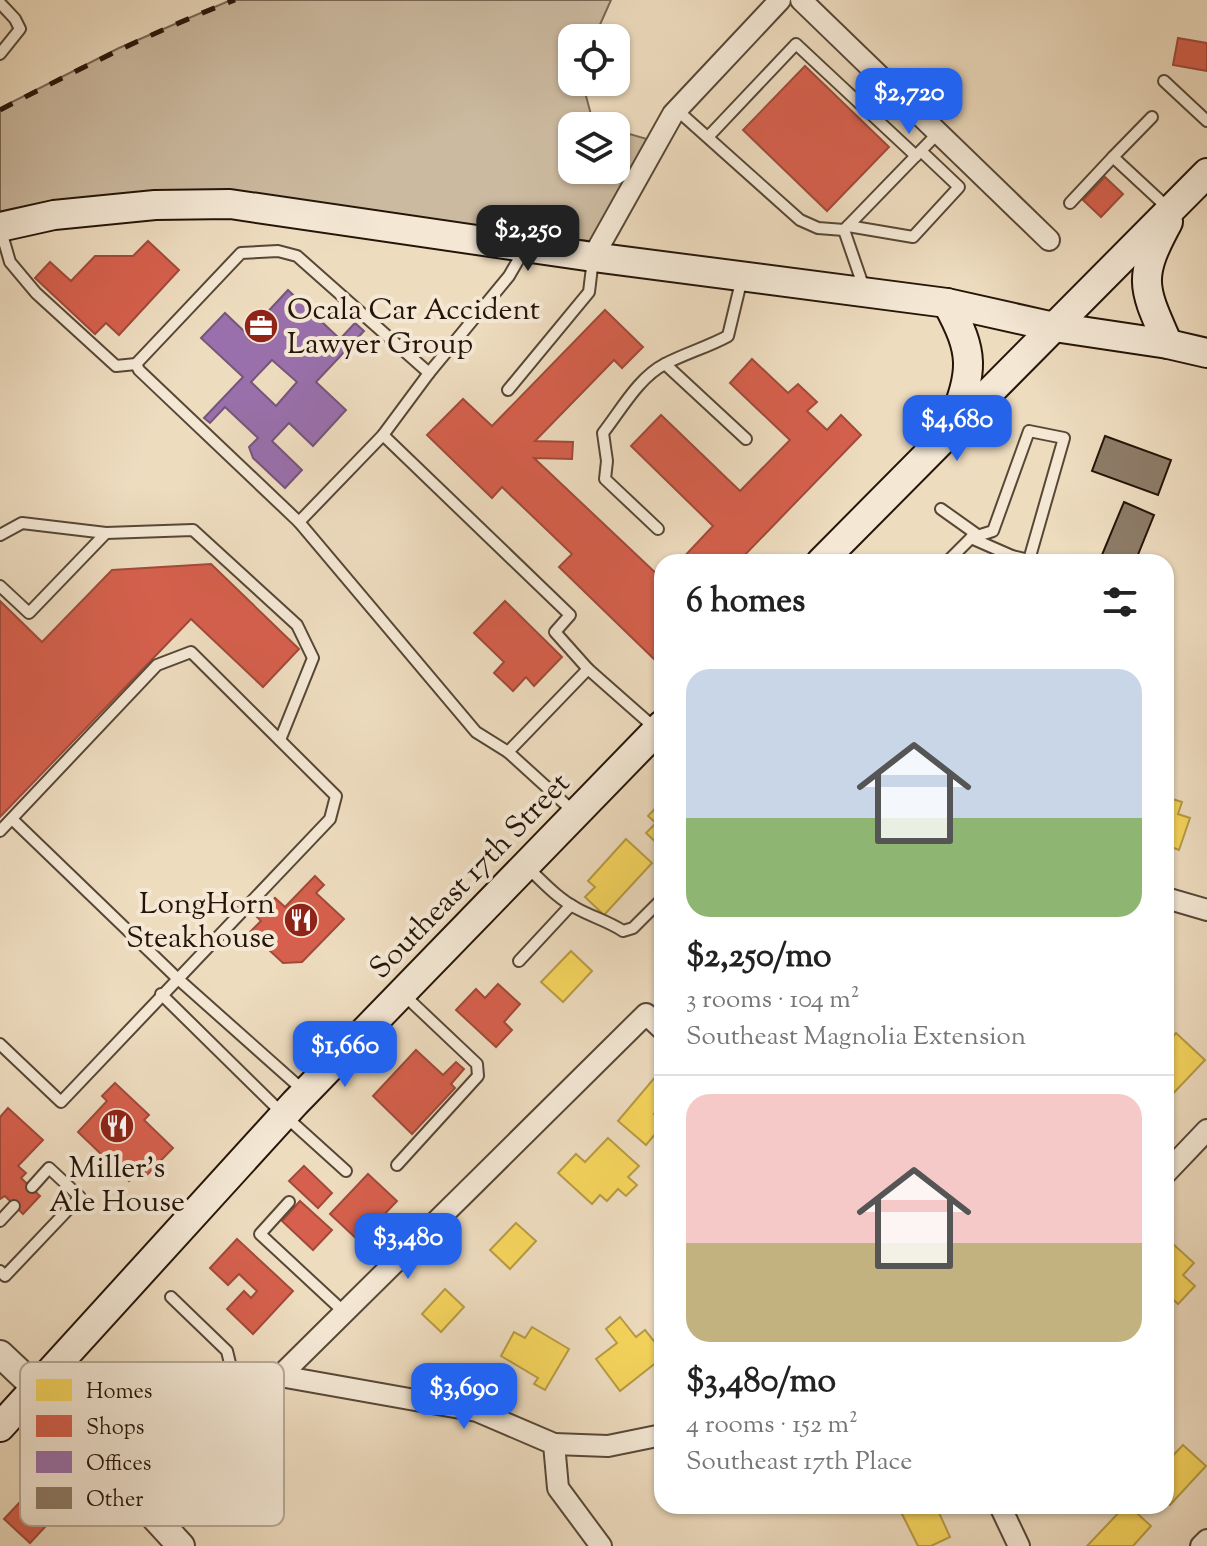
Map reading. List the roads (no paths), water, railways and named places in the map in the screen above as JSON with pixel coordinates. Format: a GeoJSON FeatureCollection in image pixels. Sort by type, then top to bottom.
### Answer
{"type":"FeatureCollection","features":[{"type":"Feature","properties":{"kind":"main road"},"geometry":{"type":"LineString","coordinates":[[837,554],[949,433],[1190,193]]}},
{"type":"Feature","properties":{"kind":"main road"},"geometry":{"type":"LineString","coordinates":[[1168,344],[1147,292],[1146,271],[1155,246],[1190,193]]}},
{"type":"Feature","properties":{"kind":"main road"},"geometry":{"type":"LineString","coordinates":[[0,228],[54,215],[155,205],[230,204],[593,257],[947,303],[1054,327],[1207,353]]}},
{"type":"Feature","properties":{"kind":"main road"},"geometry":{"type":"LineString","coordinates":[[947,303],[963,332],[970,362],[967,386],[949,433]]}},
{"type":"Feature","properties":{"kind":"main road","name":"Southeast 17th Street"},"geometry":{"type":"LineString","coordinates":[[56,1362],[305,1092],[575,814],[654,740]]}},
{"type":"Feature","properties":{"kind":"main road","name":"Southeast 17th Street"},"geometry":{"type":"LineString","coordinates":[[0,1427],[20,1403]]}},
{"type":"Feature","properties":{"kind":"street"},"geometry":{"type":"LineString","coordinates":[[593,257],[677,110],[780,0]]}},
{"type":"Feature","properties":{"kind":"street"},"geometry":{"type":"LineString","coordinates":[[801,0],[1049,240]]}},
{"type":"Feature","properties":{"kind":"street"},"geometry":{"type":"LineString","coordinates":[[1174,900],[1207,910]]}},
{"type":"Feature","properties":{"kind":"street"},"geometry":{"type":"LineString","coordinates":[[284,1372],[646,1014],[654,1022]]}},
{"type":"Feature","properties":{"kind":"street"},"geometry":{"type":"LineString","coordinates":[[1174,1165],[1207,1130]]}},
{"type":"Feature","properties":{"kind":"street"},"geometry":{"type":"LineString","coordinates":[[0,1354],[20,1373]]}},
{"type":"Feature","properties":{"kind":"street"},"geometry":{"type":"LineString","coordinates":[[284,1377],[477,1411],[554,1444],[608,1446],[654,1437]]}},
{"type":"Feature","properties":{"kind":"street"},"geometry":{"type":"LineString","coordinates":[[554,1444],[558,1488],[601,1546]]}},
{"type":"Feature","properties":{"kind":"street"},"geometry":{"type":"LineString","coordinates":[[1004,1514],[1019,1546]]}},
{"type":"Feature","properties":{"kind":"street"},"geometry":{"type":"LineString","coordinates":[[163,1526],[181,1546]]}},
{"type":"Feature","properties":{"kind":"street"},"geometry":{"type":"LineString","coordinates":[[1201,1546],[1207,1540]]}},
{"type":"Feature","properties":{"kind":"lane"},"geometry":{"type":"LineString","coordinates":[[0,3],[20,29],[0,54]]}},
{"type":"Feature","properties":{"kind":"lane"},"geometry":{"type":"LineString","coordinates":[[677,110],[800,220],[818,228],[846,228],[913,237],[959,187],[796,44],[708,137]]}},
{"type":"Feature","properties":{"kind":"lane"},"geometry":{"type":"LineString","coordinates":[[1164,81],[1207,121]]}},
{"type":"Feature","properties":{"kind":"lane"},"geometry":{"type":"LineString","coordinates":[[1070,203],[1152,117]]}},
{"type":"Feature","properties":{"kind":"lane"},"geometry":{"type":"LineString","coordinates":[[846,228],[938,133]]}},
{"type":"Feature","properties":{"kind":"lane"},"geometry":{"type":"LineString","coordinates":[[1113,157],[1190,193]]}},
{"type":"Feature","properties":{"kind":"lane"},"geometry":{"type":"LineString","coordinates":[[0,228],[10,262],[36,293],[116,366],[136,364],[241,253],[278,251],[297,256],[429,373]]}},
{"type":"Feature","properties":{"kind":"lane"},"geometry":{"type":"LineString","coordinates":[[846,228],[866,292]]}},
{"type":"Feature","properties":{"kind":"lane"},"geometry":{"type":"LineString","coordinates":[[299,522],[383,435],[429,373],[509,276],[525,247]]}},
{"type":"Feature","properties":{"kind":"lane"},"geometry":{"type":"LineString","coordinates":[[508,390],[589,292],[593,257]]}},
{"type":"Feature","properties":{"kind":"lane"},"geometry":{"type":"LineString","coordinates":[[658,529],[605,479],[607,461],[603,433],[648,375],[665,364],[728,336],[742,276]]}},
{"type":"Feature","properties":{"kind":"lane"},"geometry":{"type":"LineString","coordinates":[[136,364],[299,522],[476,732],[508,752],[575,814]]}},
{"type":"Feature","properties":{"kind":"lane"},"geometry":{"type":"LineString","coordinates":[[665,364],[746,439]]}},
{"type":"Feature","properties":{"kind":"lane"},"geometry":{"type":"LineString","coordinates":[[956,554],[975,537],[993,531],[1029,431],[1064,438],[1031,554]]}},
{"type":"Feature","properties":{"kind":"lane"},"geometry":{"type":"LineString","coordinates":[[383,435],[570,615],[555,632],[654,734]]}},
{"type":"Feature","properties":{"kind":"lane"},"geometry":{"type":"LineString","coordinates":[[941,509],[975,537],[1003,554]]}},
{"type":"Feature","properties":{"kind":"lane"},"geometry":{"type":"LineString","coordinates":[[0,535],[22,523],[106,533],[193,530],[297,625],[313,658],[280,740]]}},
{"type":"Feature","properties":{"kind":"lane"},"geometry":{"type":"LineString","coordinates":[[0,586],[29,613],[106,533]]}},
{"type":"Feature","properties":{"kind":"lane"},"geometry":{"type":"LineString","coordinates":[[0,831],[157,665],[191,652],[336,796],[330,819],[61,1102],[0,1044]]}},
{"type":"Feature","properties":{"kind":"lane"},"geometry":{"type":"LineString","coordinates":[[508,752],[588,669]]}},
{"type":"Feature","properties":{"kind":"lane"},"geometry":{"type":"LineString","coordinates":[[12,819],[177,978],[305,1092]]}},
{"type":"Feature","properties":{"kind":"lane"},"geometry":{"type":"LineString","coordinates":[[525,865],[571,905],[623,931],[633,928],[654,907]]}},
{"type":"Feature","properties":{"kind":"lane"},"geometry":{"type":"LineString","coordinates":[[519,961],[571,905]]}},
{"type":"Feature","properties":{"kind":"lane"},"geometry":{"type":"LineString","coordinates":[[397,1165],[478,1076],[477,1064],[402,993]]}},
{"type":"Feature","properties":{"kind":"lane"},"geometry":{"type":"LineString","coordinates":[[161,994],[346,1171]]}},
{"type":"Feature","properties":{"kind":"lane"},"geometry":{"type":"LineString","coordinates":[[0,1271],[5,1276],[80,1197],[49,1168],[32,1187]]}},
{"type":"Feature","properties":{"kind":"lane"},"geometry":{"type":"LineString","coordinates":[[289,1202],[260,1234],[344,1312]]}},
{"type":"Feature","properties":{"kind":"lane"},"geometry":{"type":"LineString","coordinates":[[0,1221],[14,1206]]}},
{"type":"Feature","properties":{"kind":"lane"},"geometry":{"type":"LineString","coordinates":[[171,1297],[227,1351],[230,1362]]}},
{"type":"Feature","properties":{"kind":"railway"},"geometry":{"type":"LineString","coordinates":[[0,110],[145,38],[235,0]]}},
{"type":"Feature","properties":{"kind":"place","name":"Ocala Car Accident Lawyer Group"},"geometry":{"type":"Point","coordinates":[261,326]}},
{"type":"Feature","properties":{"kind":"place","name":"LongHorn Steakhouse"},"geometry":{"type":"Point","coordinates":[301,920]}},
{"type":"Feature","properties":{"kind":"place","name":"Miller's Ale House"},"geometry":{"type":"Point","coordinates":[117,1126]}}]}
